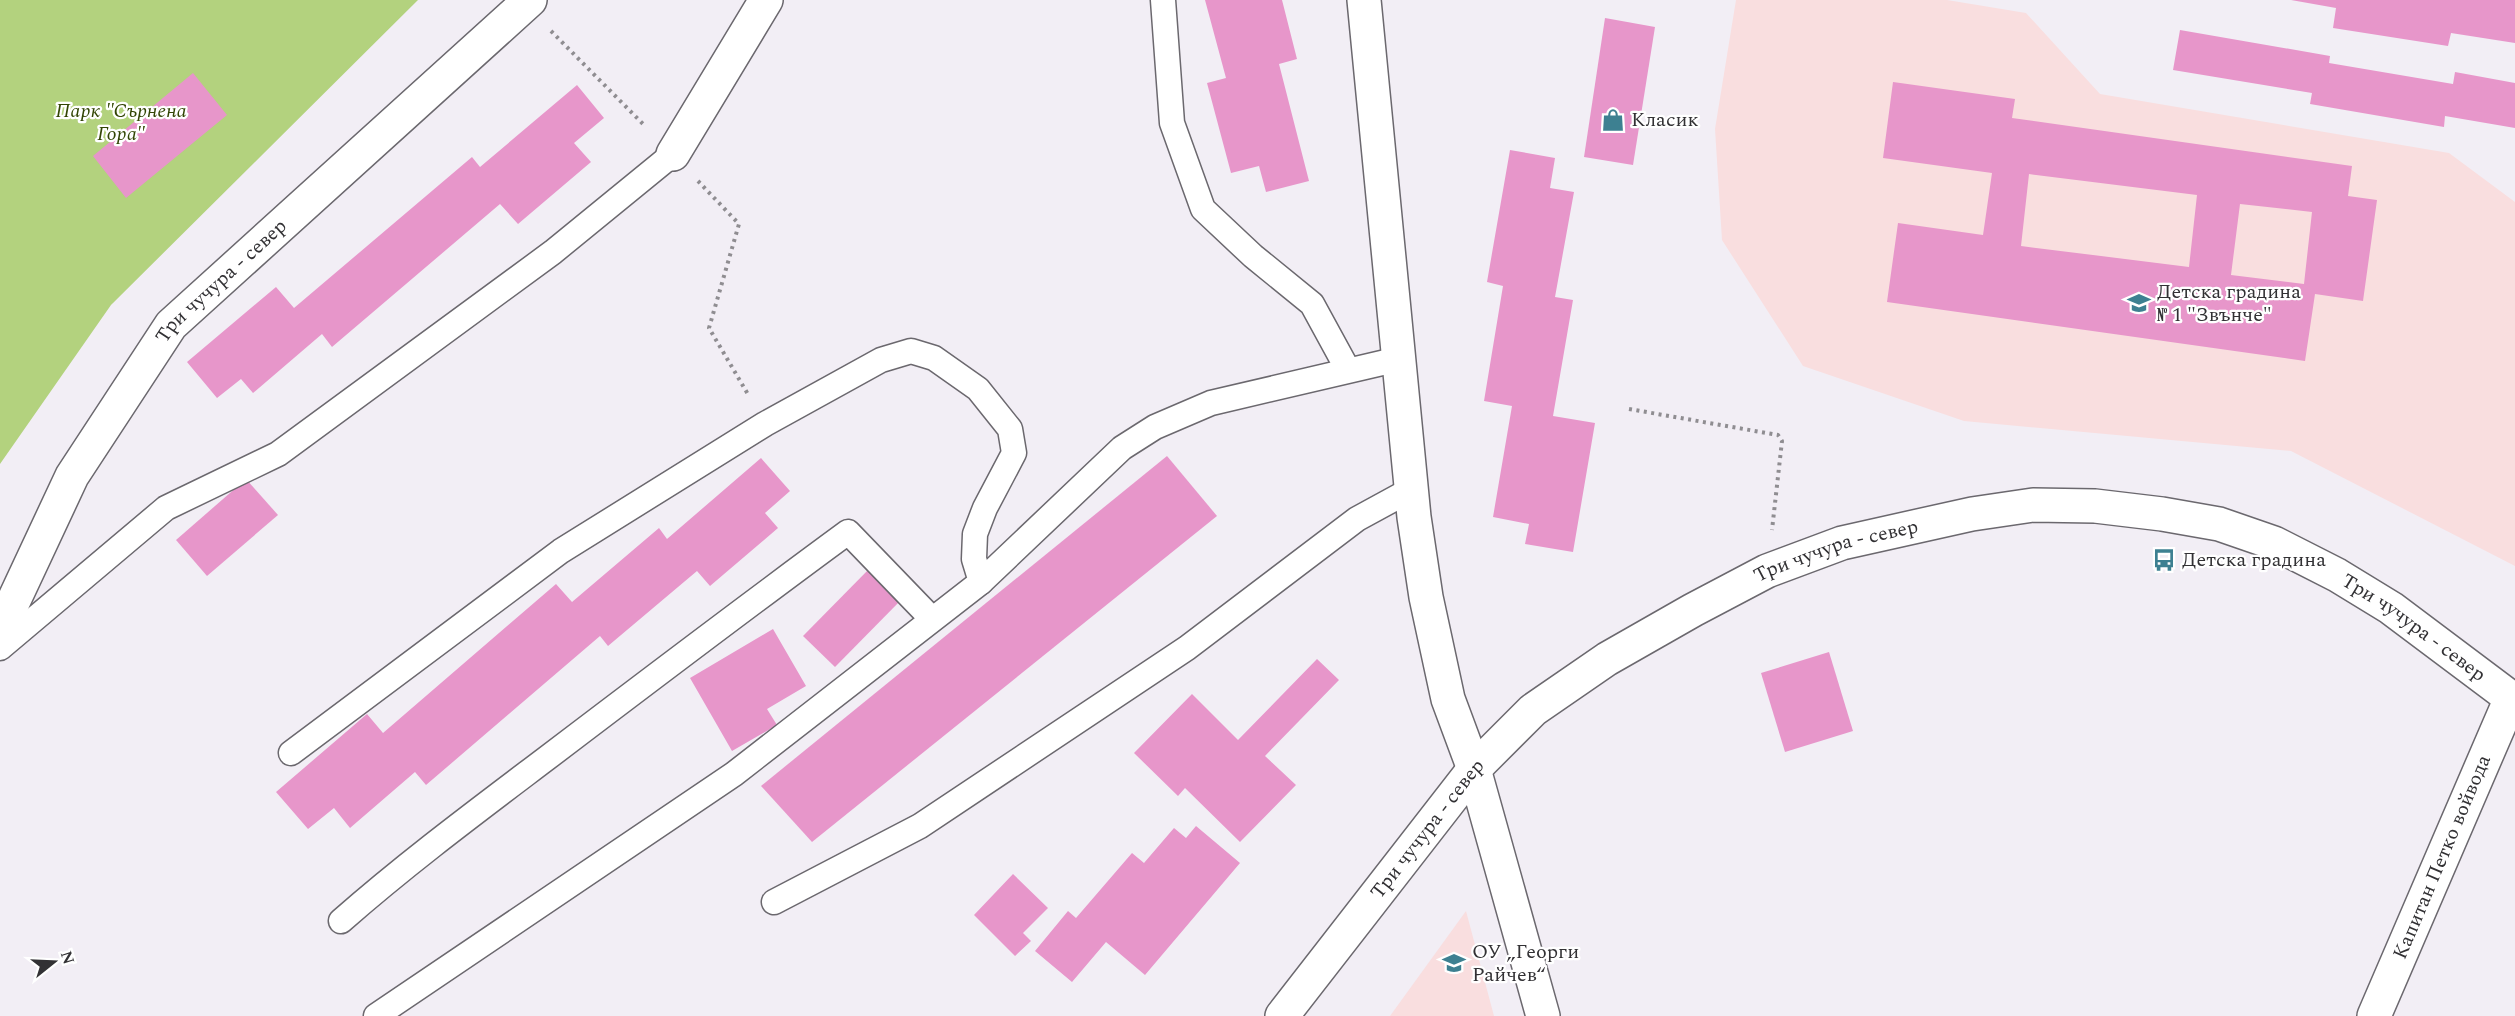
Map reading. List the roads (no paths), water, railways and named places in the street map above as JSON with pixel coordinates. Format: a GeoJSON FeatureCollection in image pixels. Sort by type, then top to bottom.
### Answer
{"type":"FeatureCollection","features":[{"type":"Feature","properties":{"kind":"street"},"geometry":{"type":"LineString","coordinates":[[673,154],[766,0]]}},
{"type":"Feature","properties":{"kind":"street"},"geometry":{"type":"LineString","coordinates":[[1364,0],[1412,489],[1426,597],[1448,699],[1473,769],[1543,1016]]}},
{"type":"Feature","properties":{"kind":"street","name":"Три чучура - север"},"geometry":{"type":"LineString","coordinates":[[0,630],[72,476],[171,325],[528,3]]}},
{"type":"Feature","properties":{"kind":"street","name":"Три чучура - север"},"geometry":{"type":"LineString","coordinates":[[1282,1016],[1473,769],[1533,710],[1607,659],[1767,571],[1842,543],[1911,526],[2033,505],[2095,506],[2219,524],[2274,543],[2337,574],[2391,608],[2514,697]]}},
{"type":"Feature","properties":{"kind":"street","name":"Капитан Петко войвода"},"geometry":{"type":"LineString","coordinates":[[2374,1016],[2514,697]]}},
{"type":"Feature","properties":{"kind":"lane"},"geometry":{"type":"LineString","coordinates":[[1162,0],[1172,123],[1203,209],[1254,256],[1312,304],[1348,370]]}},
{"type":"Feature","properties":{"kind":"lane"},"geometry":{"type":"LineString","coordinates":[[0,648],[166,508],[278,454],[553,252],[673,154]]}},
{"type":"Feature","properties":{"kind":"lane"},"geometry":{"type":"LineString","coordinates":[[291,753],[561,551],[765,424],[881,360],[910,351],[934,358],[978,389],[1010,429],[1014,453],[985,508],[975,534],[974,559],[981,582]]}},
{"type":"Feature","properties":{"kind":"lane"},"geometry":{"type":"LineString","coordinates":[[376,1016],[734,774],[981,582],[1122,448],[1155,427],[1210,402],[1399,359]]}},
{"type":"Feature","properties":{"kind":"lane"},"geometry":{"type":"LineString","coordinates":[[774,902],[920,826],[1187,648],[1357,519],[1412,489]]}},
{"type":"Feature","properties":{"kind":"lane"},"geometry":{"type":"LineString","coordinates":[[341,921],[382,885],[464,821],[848,532],[932,619]]}},
{"type":"Feature","properties":{"kind":"place","name":"Класик"},"geometry":{"type":"Point","coordinates":[1613,120]}},
{"type":"Feature","properties":{"kind":"place","name":"Детска градина № 1 \"Звънче\""},"geometry":{"type":"Point","coordinates":[2139,303]}},
{"type":"Feature","properties":{"kind":"place","name":"Детска градина"},"geometry":{"type":"Point","coordinates":[2164,560]}},
{"type":"Feature","properties":{"kind":"place","name":"ОУ „Георги Райчев“"},"geometry":{"type":"Point","coordinates":[1454,963]}},
{"type":"Feature","properties":{"kind":"park label","name":"Парк \"Сърнена Гора\""},"geometry":{"type":"Point","coordinates":[121,122]}}]}
